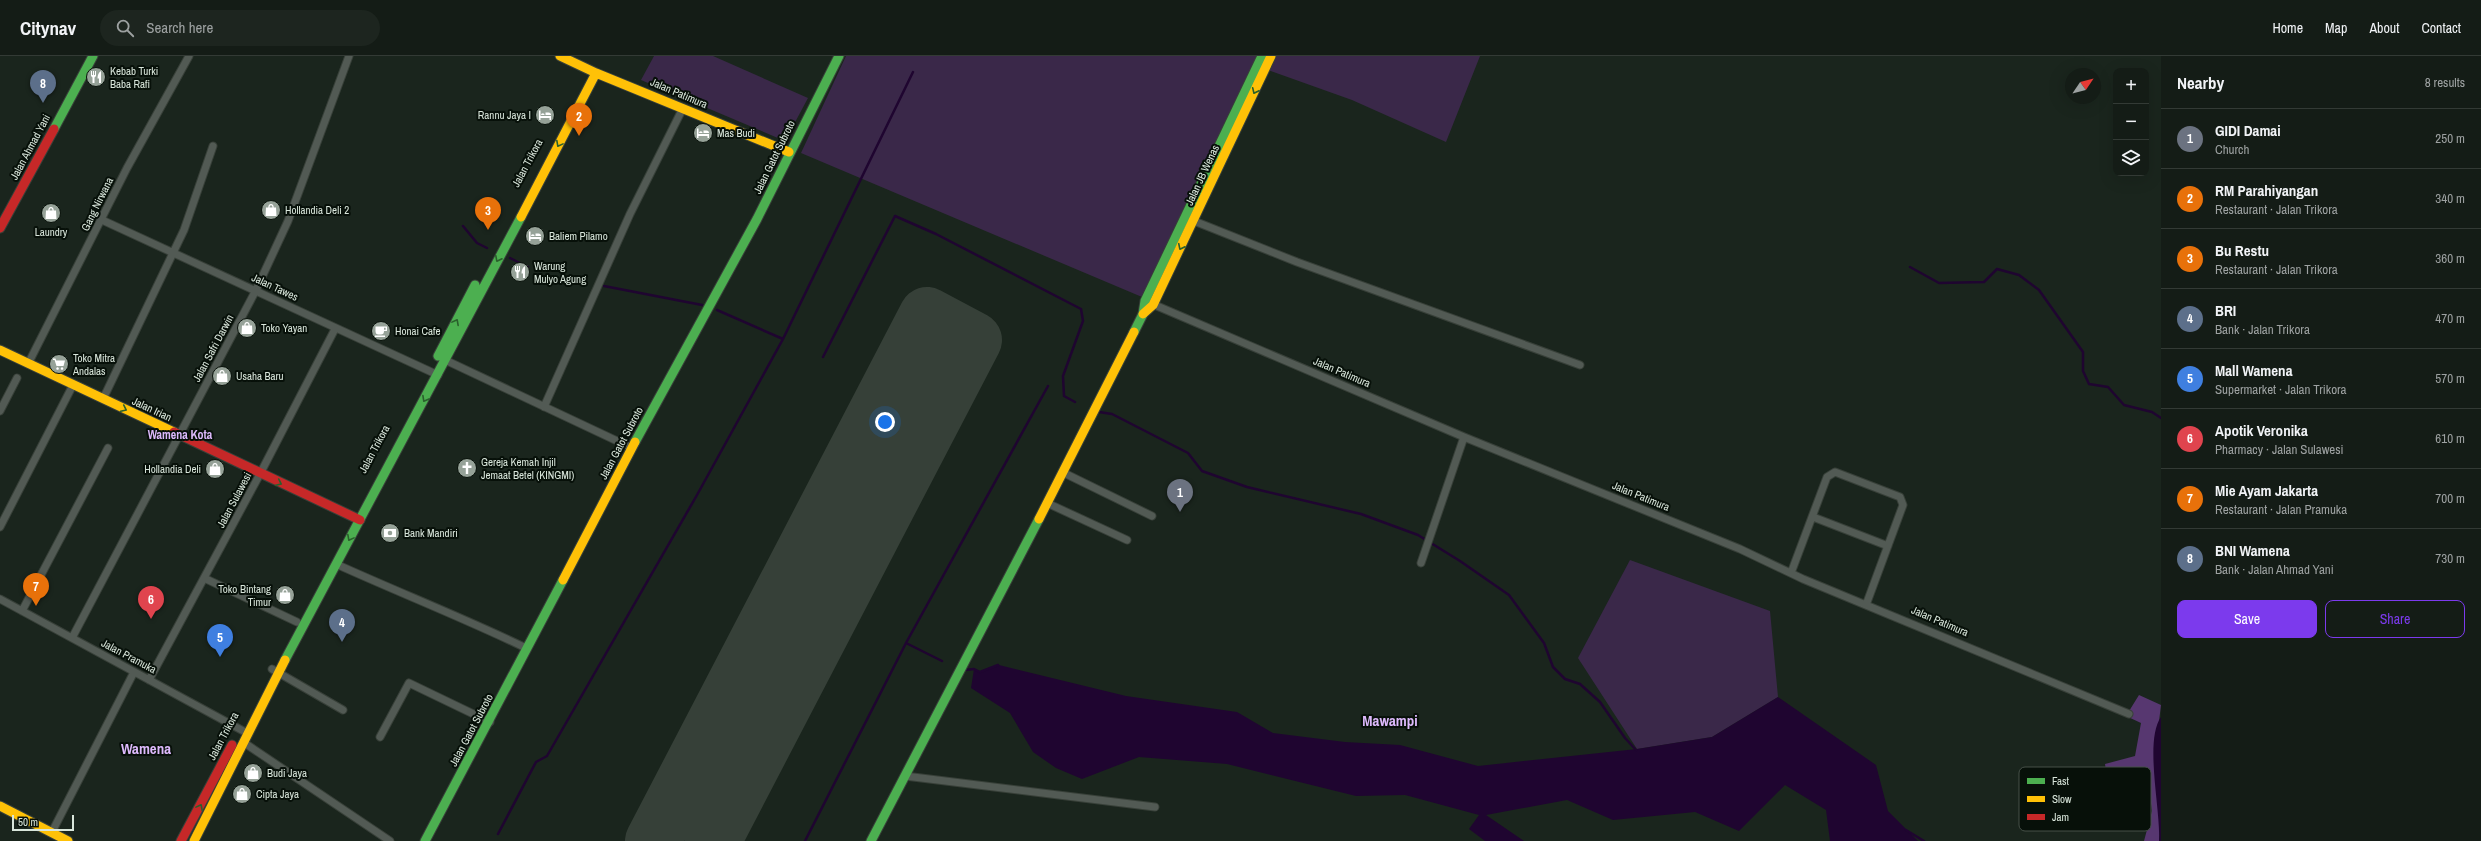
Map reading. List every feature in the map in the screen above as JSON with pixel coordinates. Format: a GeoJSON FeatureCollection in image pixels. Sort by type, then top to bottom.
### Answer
{"type":"FeatureCollection","features":[{"type":"Feature","properties":{"kind":"main road","name":"Jalan Ahmad Yani"},"geometry":{"type":"LineString","coordinates":[[0,228],[93,56]]}},
{"type":"Feature","properties":{"kind":"main road","name":"Jalan Patimura"},"geometry":{"type":"LineString","coordinates":[[560,56],[592,71],[789,152]]}},
{"type":"Feature","properties":{"kind":"main road","name":"Jalan Gatot Subroto"},"geometry":{"type":"LineString","coordinates":[[425,841],[490,722],[526,648],[632,448],[757,219],[789,152],[839,56]]}},
{"type":"Feature","properties":{"kind":"main road","name":"Jalan JB Wenas"},"geometry":{"type":"LineString","coordinates":[[1149,303],[1194,221],[1266,58]]}},
{"type":"Feature","properties":{"kind":"main road","name":"Jalan JB Wenas"},"geometry":{"type":"LineString","coordinates":[[1149,303],[1266,58]]}},
{"type":"Feature","properties":{"kind":"main road","name":"Jalan Trikora"},"geometry":{"type":"LineString","coordinates":[[276,671],[297,622],[356,519],[396,442],[442,359],[592,71]]}},
{"type":"Feature","properties":{"kind":"main road"},"geometry":{"type":"LineString","coordinates":[[871,841],[906,776],[1149,303]]}},
{"type":"Feature","properties":{"kind":"main road","name":"Jalan Irian"},"geometry":{"type":"LineString","coordinates":[[0,350],[356,519]]}},
{"type":"Feature","properties":{"kind":"main road","name":"Jalan Trikora"},"geometry":{"type":"LineString","coordinates":[[181,841],[244,731],[336,564],[356,519]]}},
{"type":"Feature","properties":{"kind":"main road","name":"Jalan Trikora"},"geometry":{"type":"LineString","coordinates":[[194,841],[214,806],[242,742],[244,731]]}},
{"type":"Feature","properties":{"kind":"main road"},"geometry":{"type":"LineString","coordinates":[[0,806],[68,841]]}},
{"type":"Feature","properties":{"kind":"street","name":"Gang Nirwana"},"geometry":{"type":"LineString","coordinates":[[28,364],[127,168],[189,56]]}},
{"type":"Feature","properties":{"kind":"street","name":"Jalan Safri Darwin"},"geometry":{"type":"LineString","coordinates":[[72,638],[256,290],[288,221],[349,56]]}},
{"type":"Feature","properties":{"kind":"street"},"geometry":{"type":"LineString","coordinates":[[544,407],[630,214],[683,108]]}},
{"type":"Feature","properties":{"kind":"street"},"geometry":{"type":"LineString","coordinates":[[103,399],[184,230],[213,146]]}},
{"type":"Feature","properties":{"kind":"street","name":"Jalan Tawes"},"geometry":{"type":"LineString","coordinates":[[102,220],[434,373]]}},
{"type":"Feature","properties":{"kind":"street"},"geometry":{"type":"LineString","coordinates":[[1194,221],[1296,262],[1580,365]]}},
{"type":"Feature","properties":{"kind":"street","name":"Jalan Patimura"},"geometry":{"type":"LineString","coordinates":[[1149,303],[1464,437],[1740,549],[1790,573],[2129,714]]}},
{"type":"Feature","properties":{"kind":"street","name":"Jalan Sulawesi"},"geometry":{"type":"LineString","coordinates":[[149,680],[260,474],[336,328]]}},
{"type":"Feature","properties":{"kind":"street"},"geometry":{"type":"LineString","coordinates":[[442,359],[632,448]]}},
{"type":"Feature","properties":{"kind":"street"},"geometry":{"type":"LineString","coordinates":[[0,411],[17,378]]}},
{"type":"Feature","properties":{"kind":"street"},"geometry":{"type":"LineString","coordinates":[[0,526],[73,385]]}},
{"type":"Feature","properties":{"kind":"street"},"geometry":{"type":"LineString","coordinates":[[1421,563],[1464,437]]}},
{"type":"Feature","properties":{"kind":"street"},"geometry":{"type":"LineString","coordinates":[[22,611],[108,448]]}},
{"type":"Feature","properties":{"kind":"street"},"geometry":{"type":"LineString","coordinates":[[1062,472],[1152,516]]}},
{"type":"Feature","properties":{"kind":"street"},"geometry":{"type":"LineString","coordinates":[[1790,573],[1826,477],[1834,472],[1900,497],[1903,501],[1866,605]]}},
{"type":"Feature","properties":{"kind":"street"},"geometry":{"type":"LineString","coordinates":[[1047,503],[1127,540]]}},
{"type":"Feature","properties":{"kind":"street"},"geometry":{"type":"LineString","coordinates":[[1812,517],[1888,546]]}},
{"type":"Feature","properties":{"kind":"street"},"geometry":{"type":"LineString","coordinates":[[336,564],[413,599],[456,615],[526,648]]}},
{"type":"Feature","properties":{"kind":"street"},"geometry":{"type":"LineString","coordinates":[[204,578],[297,622]]}},
{"type":"Feature","properties":{"kind":"street","name":"Jalan Pramuka"},"geometry":{"type":"LineString","coordinates":[[0,599],[244,731]]}},
{"type":"Feature","properties":{"kind":"street"},"geometry":{"type":"LineString","coordinates":[[276,671],[343,710]]}},
{"type":"Feature","properties":{"kind":"street"},"geometry":{"type":"LineString","coordinates":[[52,832],[134,672]]}},
{"type":"Feature","properties":{"kind":"street"},"geometry":{"type":"LineString","coordinates":[[380,737],[409,683],[490,722]]}},
{"type":"Feature","properties":{"kind":"street"},"geometry":{"type":"LineString","coordinates":[[242,742],[390,841]]}},
{"type":"Feature","properties":{"kind":"street"},"geometry":{"type":"LineString","coordinates":[[906,776],[1155,807]]}},
{"type":"Feature","properties":{"kind":"shaded area"},"geometry":{"type":"Polygon","coordinates":[[[654,56],[713,56],[808,98],[785,141],[641,80],[654,56]]]}},
{"type":"Feature","properties":{"kind":"shaded area"},"geometry":{"type":"Polygon","coordinates":[[[846,56],[1258,56],[1142,297],[801,153],[846,56]]]}},
{"type":"Feature","properties":{"kind":"shaded area"},"geometry":{"type":"Polygon","coordinates":[[[1275,56],[1480,56],[1446,142],[1352,100],[1268,70],[1275,56]]]}},
{"type":"Feature","properties":{"kind":"shaded area"},"geometry":{"type":"Polygon","coordinates":[[[1630,560],[1770,611],[1778,697],[1712,737],[1637,749],[1578,658],[1630,560]]]}},
{"type":"Feature","properties":{"kind":"shaded area"},"geometry":{"type":"Polygon","coordinates":[[[999,665],[1126,696],[1237,712],[1273,733],[1345,742],[1400,745],[1478,766],[1637,749],[1712,737],[1778,697],[1876,765],[1888,811],[1918,841],[1830,841],[1826,810],[1785,785],[1739,831],[1695,812],[1613,820],[1567,800],[1486,815],[1524,841],[1485,841],[1469,829],[1479,815],[1405,795],[1356,796],[1227,764],[1139,757],[1082,779],[1056,768],[1033,752],[1010,713],[971,688],[974,669],[980,672],[999,665]]]}},
{"type":"Feature","properties":{"kind":"shaded area"},"geometry":{"type":"Polygon","coordinates":[[[2139,695],[2161,705],[2155,754],[2161,820],[2159,841],[2144,841],[2147,831],[2151,831],[2151,767],[2105,767],[2105,764],[2135,756],[2141,723],[2126,716],[2139,695]]]}},
{"type":"Feature","properties":{"kind":"shaded area"},"geometry":{"type":"Polygon","coordinates":[[[2161,717],[2161,841],[2159,841],[2153,759],[2156,728],[2161,717]]]}},
{"type":"Feature","properties":{"kind":"waterway"},"geometry":{"type":"LineString","coordinates":[[498,834],[536,762],[547,756],[697,495],[783,339],[913,72]]}},
{"type":"Feature","properties":{"kind":"waterway"},"geometry":{"type":"LineString","coordinates":[[823,357],[895,216],[936,234],[1081,309],[1083,321],[1063,376],[1064,396],[1075,402]]}},
{"type":"Feature","properties":{"kind":"waterway"},"geometry":{"type":"LineString","coordinates":[[463,226],[477,243],[487,248]]}},
{"type":"Feature","properties":{"kind":"waterway"},"geometry":{"type":"LineString","coordinates":[[510,258],[528,267]]}},
{"type":"Feature","properties":{"kind":"waterway"},"geometry":{"type":"LineString","coordinates":[[1910,267],[1939,283],[1984,282],[1997,269],[2019,275],[2039,290],[2083,352],[2083,371],[2089,384],[2108,387],[2124,405],[2152,412],[2161,418]]}},
{"type":"Feature","properties":{"kind":"waterway"},"geometry":{"type":"LineString","coordinates":[[604,286],[702,305]]}},
{"type":"Feature","properties":{"kind":"waterway"},"geometry":{"type":"LineString","coordinates":[[717,310],[783,339]]}},
{"type":"Feature","properties":{"kind":"waterway"},"geometry":{"type":"LineString","coordinates":[[805,841],[906,643],[1048,386]]}},
{"type":"Feature","properties":{"kind":"waterway"},"geometry":{"type":"LineString","coordinates":[[1099,412],[1112,414],[1188,453],[1202,471],[1247,487],[1361,514],[1418,535],[1460,561],[1509,595],[1544,643],[1553,667],[1565,679],[1580,684],[1600,702],[1625,738],[1636,750]]}},
{"type":"Feature","properties":{"kind":"waterway"},"geometry":{"type":"LineString","coordinates":[[906,643],[942,661]]}},
{"type":"Feature","properties":{"kind":"waterway"},"geometry":{"type":"LineString","coordinates":[[965,670],[974,669],[980,672],[998,665]]}},
{"type":"Feature","properties":{"kind":"waterway"},"geometry":{"type":"LineString","coordinates":[[1906,830],[1924,841]]}},
{"type":"Feature","properties":{"kind":"runway"},"geometry":{"type":"LineString","coordinates":[[653,841],[927,315],[974,340],[713,841]]}},
{"type":"Feature","properties":{"kind":"traffic: fast"},"geometry":{"type":"LineString","coordinates":[[54,129],[93,56]]}},
{"type":"Feature","properties":{"kind":"traffic: fast"},"geometry":{"type":"LineString","coordinates":[[635,442],[757,219],[839,56]]}},
{"type":"Feature","properties":{"kind":"traffic: fast"},"geometry":{"type":"LineString","coordinates":[[1134,332],[1143,314],[1145,301],[1262,56]]}},
{"type":"Feature","properties":{"kind":"traffic: fast"},"geometry":{"type":"LineString","coordinates":[[285,660],[521,217]]}},
{"type":"Feature","properties":{"kind":"traffic: fast"},"geometry":{"type":"LineString","coordinates":[[438,356],[475,285]]}},
{"type":"Feature","properties":{"kind":"traffic: fast"},"geometry":{"type":"LineString","coordinates":[[871,841],[1039,519]]}},
{"type":"Feature","properties":{"kind":"traffic: fast"},"geometry":{"type":"LineString","coordinates":[[425,841],[563,580]]}},
{"type":"Feature","properties":{"kind":"traffic: slow"},"geometry":{"type":"LineString","coordinates":[[521,217],[596,73],[560,56]]}},
{"type":"Feature","properties":{"kind":"traffic: slow"},"geometry":{"type":"LineString","coordinates":[[1143,314],[1153,305],[1271,56]]}},
{"type":"Feature","properties":{"kind":"traffic: slow"},"geometry":{"type":"LineString","coordinates":[[596,73],[789,152]]}},
{"type":"Feature","properties":{"kind":"traffic: slow"},"geometry":{"type":"LineString","coordinates":[[1039,519],[1134,332]]}},
{"type":"Feature","properties":{"kind":"traffic: slow"},"geometry":{"type":"LineString","coordinates":[[0,350],[174,432]]}},
{"type":"Feature","properties":{"kind":"traffic: slow"},"geometry":{"type":"LineString","coordinates":[[563,580],[635,442]]}},
{"type":"Feature","properties":{"kind":"traffic: slow"},"geometry":{"type":"LineString","coordinates":[[194,841],[285,660]]}},
{"type":"Feature","properties":{"kind":"traffic: slow"},"geometry":{"type":"LineString","coordinates":[[0,806],[68,841]]}},
{"type":"Feature","properties":{"kind":"traffic: jam"},"geometry":{"type":"LineString","coordinates":[[0,228],[54,129]]}},
{"type":"Feature","properties":{"kind":"traffic: jam"},"geometry":{"type":"LineString","coordinates":[[174,432],[360,520]]}},
{"type":"Feature","properties":{"kind":"traffic: jam"},"geometry":{"type":"LineString","coordinates":[[181,841],[232,745]]}},
{"type":"Feature","properties":{"kind":"place","name":"Kebab Turki Baba Rafi"},"geometry":{"type":"Point","coordinates":[96,77]}},
{"type":"Feature","properties":{"kind":"place","name":"BNI Wamena"},"geometry":{"type":"Point","coordinates":[43,103]}},
{"type":"Feature","properties":{"kind":"place","name":"Rannu Jaya I"},"geometry":{"type":"Point","coordinates":[545,115]}},
{"type":"Feature","properties":{"kind":"place","name":"Mas Budi"},"geometry":{"type":"Point","coordinates":[703,133]}},
{"type":"Feature","properties":{"kind":"place","name":"RM Parahiyangan"},"geometry":{"type":"Point","coordinates":[579,136]}},
{"type":"Feature","properties":{"kind":"place","name":"Hollandia Deli 2"},"geometry":{"type":"Point","coordinates":[271,210]}},
{"type":"Feature","properties":{"kind":"place","name":"Laundry"},"geometry":{"type":"Point","coordinates":[51,213]}},
{"type":"Feature","properties":{"kind":"place","name":"Bu Restu"},"geometry":{"type":"Point","coordinates":[488,230]}},
{"type":"Feature","properties":{"kind":"place","name":"Baliem Pilamo"},"geometry":{"type":"Point","coordinates":[535,236]}},
{"type":"Feature","properties":{"kind":"place","name":"Warung Mulyo Agung"},"geometry":{"type":"Point","coordinates":[520,272]}},
{"type":"Feature","properties":{"kind":"place","name":"Toko Yayan"},"geometry":{"type":"Point","coordinates":[247,328]}},
{"type":"Feature","properties":{"kind":"place","name":"Honai Cafe"},"geometry":{"type":"Point","coordinates":[381,331]}},
{"type":"Feature","properties":{"kind":"place","name":"Toko Mitra Andalas"},"geometry":{"type":"Point","coordinates":[59,364]}},
{"type":"Feature","properties":{"kind":"place","name":"Usaha Baru"},"geometry":{"type":"Point","coordinates":[222,376]}},
{"type":"Feature","properties":{"kind":"place","name":"Gereja Kemah Injil Jemaat Betel (KINGMI)"},"geometry":{"type":"Point","coordinates":[467,468]}},
{"type":"Feature","properties":{"kind":"place","name":"Hollandia Deli"},"geometry":{"type":"Point","coordinates":[215,469]}},
{"type":"Feature","properties":{"kind":"place","name":"GIDI Damai"},"geometry":{"type":"Point","coordinates":[1180,512]}},
{"type":"Feature","properties":{"kind":"place","name":"Bank Mandiri"},"geometry":{"type":"Point","coordinates":[390,533]}},
{"type":"Feature","properties":{"kind":"place","name":"Toko Bintang Timur"},"geometry":{"type":"Point","coordinates":[285,595]}},
{"type":"Feature","properties":{"kind":"place","name":"Mie Ayam Jakarta"},"geometry":{"type":"Point","coordinates":[36,606]}},
{"type":"Feature","properties":{"kind":"place","name":"Apotik Veronika"},"geometry":{"type":"Point","coordinates":[151,619]}},
{"type":"Feature","properties":{"kind":"place","name":"BRI"},"geometry":{"type":"Point","coordinates":[342,642]}},
{"type":"Feature","properties":{"kind":"place","name":"Mall Wamena"},"geometry":{"type":"Point","coordinates":[220,657]}},
{"type":"Feature","properties":{"kind":"place","name":"Budi Jaya"},"geometry":{"type":"Point","coordinates":[253,773]}},
{"type":"Feature","properties":{"kind":"place","name":"Cipta Jaya"},"geometry":{"type":"Point","coordinates":[242,794]}},
{"type":"Feature","properties":{"kind":"district","name":"Wamena Kota"},"geometry":{"type":"Point","coordinates":[180,435]}},
{"type":"Feature","properties":{"kind":"district","name":"Mawampi"},"geometry":{"type":"Point","coordinates":[1390,720]}},
{"type":"Feature","properties":{"kind":"district","name":"Wamena"},"geometry":{"type":"Point","coordinates":[146,748]}}]}
